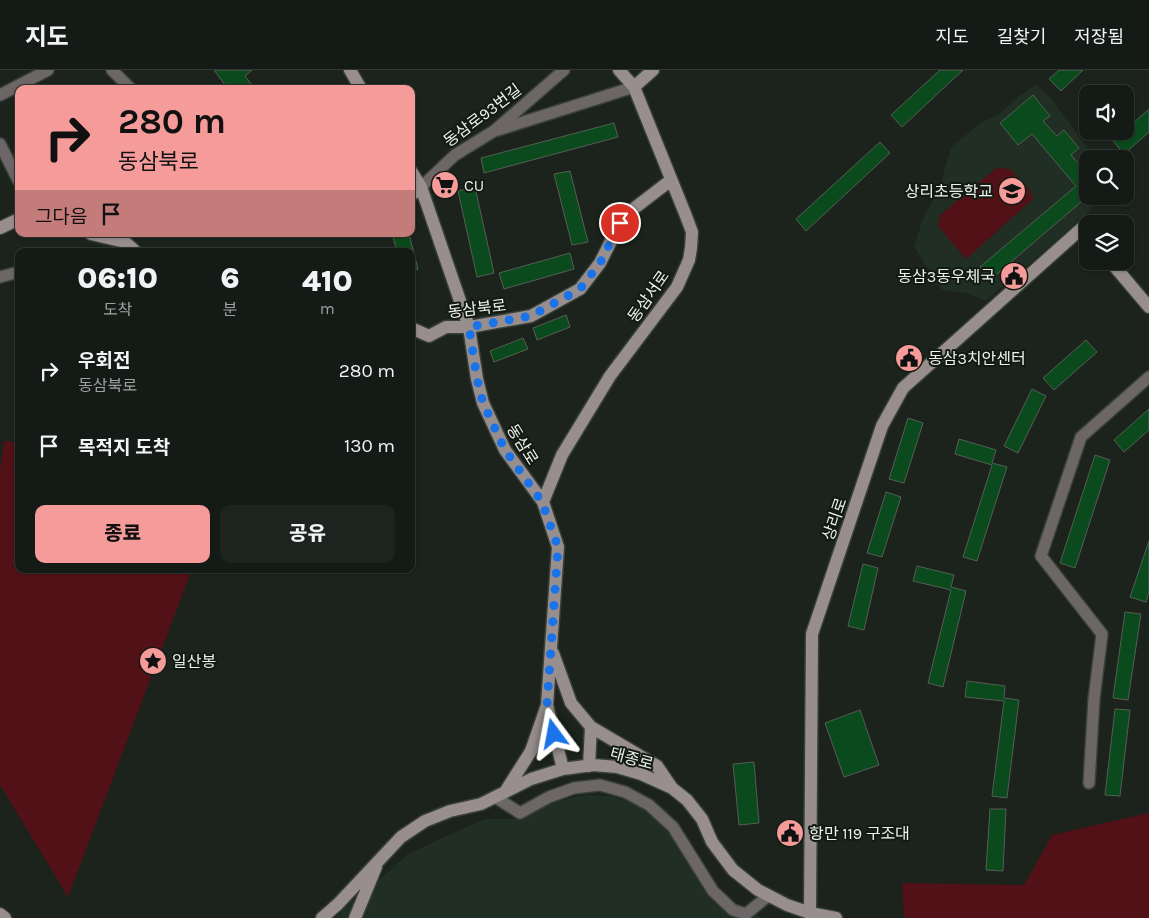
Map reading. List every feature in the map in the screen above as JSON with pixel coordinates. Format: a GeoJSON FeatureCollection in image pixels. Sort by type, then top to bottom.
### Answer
{"type":"FeatureCollection","features":[{"type":"Feature","properties":{"kind":"street"},"geometry":{"type":"LineString","coordinates":[[19,85],[48,70]]}},
{"type":"Feature","properties":{"kind":"street"},"geometry":{"type":"LineString","coordinates":[[112,70],[127,85]]}},
{"type":"Feature","properties":{"kind":"street"},"geometry":{"type":"LineString","coordinates":[[350,70],[359,85]]}},
{"type":"Feature","properties":{"kind":"street","name":"동삼로93번길"},"geometry":{"type":"LineString","coordinates":[[416,191],[455,155],[494,131],[564,70]]}},
{"type":"Feature","properties":{"kind":"street","name":"동삼서로"},"geometry":{"type":"LineString","coordinates":[[542,502],[562,455],[610,376],[677,287],[689,260],[692,232],[634,87],[619,70]]}},
{"type":"Feature","properties":{"kind":"street"},"geometry":{"type":"LineString","coordinates":[[494,131],[634,87],[653,70]]}},
{"type":"Feature","properties":{"kind":"street"},"geometry":{"type":"LineString","coordinates":[[0,95],[15,87]]}},
{"type":"Feature","properties":{"kind":"street"},"geometry":{"type":"LineString","coordinates":[[0,144],[15,174]]}},
{"type":"Feature","properties":{"kind":"street","name":"동삼북로"},"geometry":{"type":"LineString","coordinates":[[415,330],[429,336],[446,327],[469,327],[531,316],[580,289],[600,263],[620,223],[632,210],[671,180]]}},
{"type":"Feature","properties":{"kind":"street","name":"동삼로"},"geometry":{"type":"LineString","coordinates":[[416,191],[469,327],[477,379],[483,403],[505,450],[542,502],[558,547],[547,705],[563,770]]}},
{"type":"Feature","properties":{"kind":"street"},"geometry":{"type":"LineString","coordinates":[[0,228],[15,221]]}},
{"type":"Feature","properties":{"kind":"street","name":"상리로"},"geometry":{"type":"LineString","coordinates":[[810,913],[812,634],[882,426],[903,388],[1079,231]]}},
{"type":"Feature","properties":{"kind":"street"},"geometry":{"type":"LineString","coordinates":[[104,237],[125,242],[132,248]]}},
{"type":"Feature","properties":{"kind":"street"},"geometry":{"type":"LineString","coordinates":[[1118,270],[1149,307]]}},
{"type":"Feature","properties":{"kind":"street"},"geometry":{"type":"LineString","coordinates":[[0,277],[15,273]]}},
{"type":"Feature","properties":{"kind":"street"},"geometry":{"type":"LineString","coordinates":[[1089,783],[1094,699],[1102,634],[1041,556],[1081,437],[1149,377]]}},
{"type":"Feature","properties":{"kind":"street"},"geometry":{"type":"LineString","coordinates":[[551,647],[571,703],[591,727],[657,766],[672,788]]}},
{"type":"Feature","properties":{"kind":"street"},"geometry":{"type":"LineString","coordinates":[[547,705],[531,751],[500,795],[520,813],[549,797],[574,788],[600,785],[625,792],[649,805],[673,827],[713,891],[732,910],[746,914],[768,896]]}},
{"type":"Feature","properties":{"kind":"street"},"geometry":{"type":"LineString","coordinates":[[589,766],[591,727]]}},
{"type":"Feature","properties":{"kind":"street","name":"태종로"},"geometry":{"type":"LineString","coordinates":[[322,918],[338,904],[401,837],[425,821],[450,811],[481,804],[531,779],[563,770],[589,766],[617,768],[641,774],[672,788],[687,800],[702,819],[712,842],[733,870],[758,890],[787,905],[810,913],[836,918]]}},
{"type":"Feature","properties":{"kind":"street"},"geometry":{"type":"LineString","coordinates":[[355,918],[379,860]]}},
{"type":"Feature","properties":{"kind":"street"},"geometry":{"type":"LineString","coordinates":[[338,904],[351,918]]}},
{"type":"Feature","properties":{"kind":"street"},"geometry":{"type":"LineString","coordinates":[[0,914],[5,918]]}},
{"type":"Feature","properties":{"kind":"shaded area","name":"상리초등학교"},"geometry":{"type":"Polygon","coordinates":[[[1036,85],[1051,98],[1079,137],[1079,140],[1081,140],[1089,150],[1079,150],[1079,205],[1097,205],[1085,215],[1079,215],[1079,220],[986,301],[967,293],[942,290],[914,247],[922,221],[940,186],[951,147],[981,123],[1000,113],[1018,97],[1036,85]]]}},
{"type":"Feature","properties":{"kind":"shaded area"},"geometry":{"type":"Polygon","coordinates":[[[997,168],[1010,169],[1029,189],[1033,199],[966,259],[938,226],[940,215],[997,168]]]}},
{"type":"Feature","properties":{"kind":"shaded area"},"geometry":{"type":"Polygon","coordinates":[[[4,441],[15,442],[15,573],[190,573],[68,897],[0,785],[0,471],[4,441]]]}},
{"type":"Feature","properties":{"kind":"shaded area"},"geometry":{"type":"Polygon","coordinates":[[[584,795],[611,796],[635,804],[668,829],[719,904],[765,918],[336,918],[351,902],[407,855],[485,819],[515,819],[551,802],[584,795]]]}},
{"type":"Feature","properties":{"kind":"shaded area"},"geometry":{"type":"Polygon","coordinates":[[[1149,813],[1149,918],[904,918],[902,883],[1024,885],[1052,835],[1149,813]]]}},
{"type":"Feature","properties":{"kind":"building"},"geometry":{"type":"Polygon","coordinates":[[[214,70],[252,70],[245,76],[252,85],[225,85],[214,70]]]}},
{"type":"Feature","properties":{"kind":"building"},"geometry":{"type":"Polygon","coordinates":[[[940,70],[963,70],[902,127],[891,115],[940,70]]]}},
{"type":"Feature","properties":{"kind":"building"},"geometry":{"type":"Polygon","coordinates":[[[1059,70],[1083,70],[1061,91],[1049,79],[1059,70]]]}},
{"type":"Feature","properties":{"kind":"building"},"geometry":{"type":"Polygon","coordinates":[[[1033,95],[1050,116],[1043,121],[1057,136],[1064,130],[1079,148],[1071,155],[1079,164],[1079,204],[991,279],[980,267],[1076,186],[1032,134],[1018,145],[1000,123],[1033,95]]]}},
{"type":"Feature","properties":{"kind":"building"},"geometry":{"type":"Polygon","coordinates":[[[1149,109],[1149,132],[1129,150],[1121,150],[1113,141],[1134,140],[1134,122],[1149,109]]]}},
{"type":"Feature","properties":{"kind":"building"},"geometry":{"type":"Polygon","coordinates":[[[614,123],[618,137],[484,173],[481,158],[614,123]]]}},
{"type":"Feature","properties":{"kind":"building"},"geometry":{"type":"Polygon","coordinates":[[[880,142],[890,153],[806,231],[796,219],[880,142]]]}},
{"type":"Feature","properties":{"kind":"building"},"geometry":{"type":"Polygon","coordinates":[[[570,171],[588,242],[572,245],[554,174],[570,171]]]}},
{"type":"Feature","properties":{"kind":"building"},"geometry":{"type":"Polygon","coordinates":[[[475,187],[494,273],[477,277],[458,191],[475,187]]]}},
{"type":"Feature","properties":{"kind":"building"},"geometry":{"type":"Polygon","coordinates":[[[393,237],[410,237],[413,248],[396,248],[393,237]]]}},
{"type":"Feature","properties":{"kind":"building"},"geometry":{"type":"Polygon","coordinates":[[[570,253],[574,269],[504,289],[499,273],[570,253]]]}},
{"type":"Feature","properties":{"kind":"building"},"geometry":{"type":"Polygon","coordinates":[[[415,257],[418,269],[415,270],[415,257]]]}},
{"type":"Feature","properties":{"kind":"building"},"geometry":{"type":"Polygon","coordinates":[[[566,315],[570,327],[537,340],[533,328],[566,315]]]}},
{"type":"Feature","properties":{"kind":"building"},"geometry":{"type":"Polygon","coordinates":[[[523,338],[528,349],[494,362],[490,351],[523,338]]]}},
{"type":"Feature","properties":{"kind":"building"},"geometry":{"type":"Polygon","coordinates":[[[1086,340],[1097,352],[1054,390],[1043,378],[1086,340]]]}},
{"type":"Feature","properties":{"kind":"building"},"geometry":{"type":"Polygon","coordinates":[[[1032,389],[1046,396],[1018,453],[1004,446],[1032,389]]]}},
{"type":"Feature","properties":{"kind":"building"},"geometry":{"type":"Polygon","coordinates":[[[1149,409],[1149,430],[1124,452],[1114,440],[1149,409]]]}},
{"type":"Feature","properties":{"kind":"building"},"geometry":{"type":"Polygon","coordinates":[[[908,418],[923,423],[904,483],[889,479],[908,418]]]}},
{"type":"Feature","properties":{"kind":"building"},"geometry":{"type":"Polygon","coordinates":[[[959,439],[996,450],[992,463],[1007,467],[977,561],[963,557],[992,465],[955,454],[959,439]]]}},
{"type":"Feature","properties":{"kind":"building"},"geometry":{"type":"Polygon","coordinates":[[[1095,455],[1110,460],[1075,568],[1060,563],[1095,455]]]}},
{"type":"Feature","properties":{"kind":"building"},"geometry":{"type":"Polygon","coordinates":[[[886,492],[901,497],[882,557],[867,553],[886,492]]]}},
{"type":"Feature","properties":{"kind":"building"},"geometry":{"type":"Polygon","coordinates":[[[1149,541],[1149,592],[1146,602],[1130,597],[1149,541]]]}},
{"type":"Feature","properties":{"kind":"building"},"geometry":{"type":"Polygon","coordinates":[[[863,564],[878,568],[864,630],[848,626],[863,564]]]}},
{"type":"Feature","properties":{"kind":"building"},"geometry":{"type":"Polygon","coordinates":[[[917,566],[954,575],[951,587],[966,591],[943,687],[928,683],[951,590],[913,581],[917,566]]]}},
{"type":"Feature","properties":{"kind":"building"},"geometry":{"type":"Polygon","coordinates":[[[1125,612],[1141,614],[1128,700],[1113,698],[1125,612]]]}},
{"type":"Feature","properties":{"kind":"building"},"geometry":{"type":"Polygon","coordinates":[[[967,681],[1005,686],[1004,698],[1019,700],[1007,798],[992,796],[1004,701],[965,697],[967,681]]]}},
{"type":"Feature","properties":{"kind":"building"},"geometry":{"type":"Polygon","coordinates":[[[1115,709],[1130,710],[1120,796],[1105,795],[1115,709]]]}},
{"type":"Feature","properties":{"kind":"building"},"geometry":{"type":"Polygon","coordinates":[[[860,710],[879,765],[844,777],[825,723],[860,710]]]}},
{"type":"Feature","properties":{"kind":"building"},"geometry":{"type":"Polygon","coordinates":[[[754,762],[759,823],[739,825],[733,764],[754,762]]]}},
{"type":"Feature","properties":{"kind":"building"},"geometry":{"type":"Polygon","coordinates":[[[990,809],[1006,809],[1003,871],[986,870],[990,809]]]}},
{"type":"Feature","properties":{"kind":"place","name":"CU"},"geometry":{"type":"Point","coordinates":[445,185]}},
{"type":"Feature","properties":{"kind":"place","name":"상리초등학교"},"geometry":{"type":"Point","coordinates":[1012,191]}},
{"type":"Feature","properties":{"kind":"place","name":"동삼3동우체국"},"geometry":{"type":"Point","coordinates":[1014,276]}},
{"type":"Feature","properties":{"kind":"place","name":"동삼3치안센터"},"geometry":{"type":"Point","coordinates":[909,358]}},
{"type":"Feature","properties":{"kind":"place","name":"일산봉"},"geometry":{"type":"Point","coordinates":[153,661]}},
{"type":"Feature","properties":{"kind":"place","name":"항만 119 구조대"},"geometry":{"type":"Point","coordinates":[790,833]}},
{"type":"Feature","properties":{"kind":"route"},"geometry":{"type":"LineString","coordinates":[[554,734],[547,705],[558,547],[542,502],[505,450],[483,403],[477,379],[469,327],[531,316],[580,289],[600,263],[620,223]]}}]}
